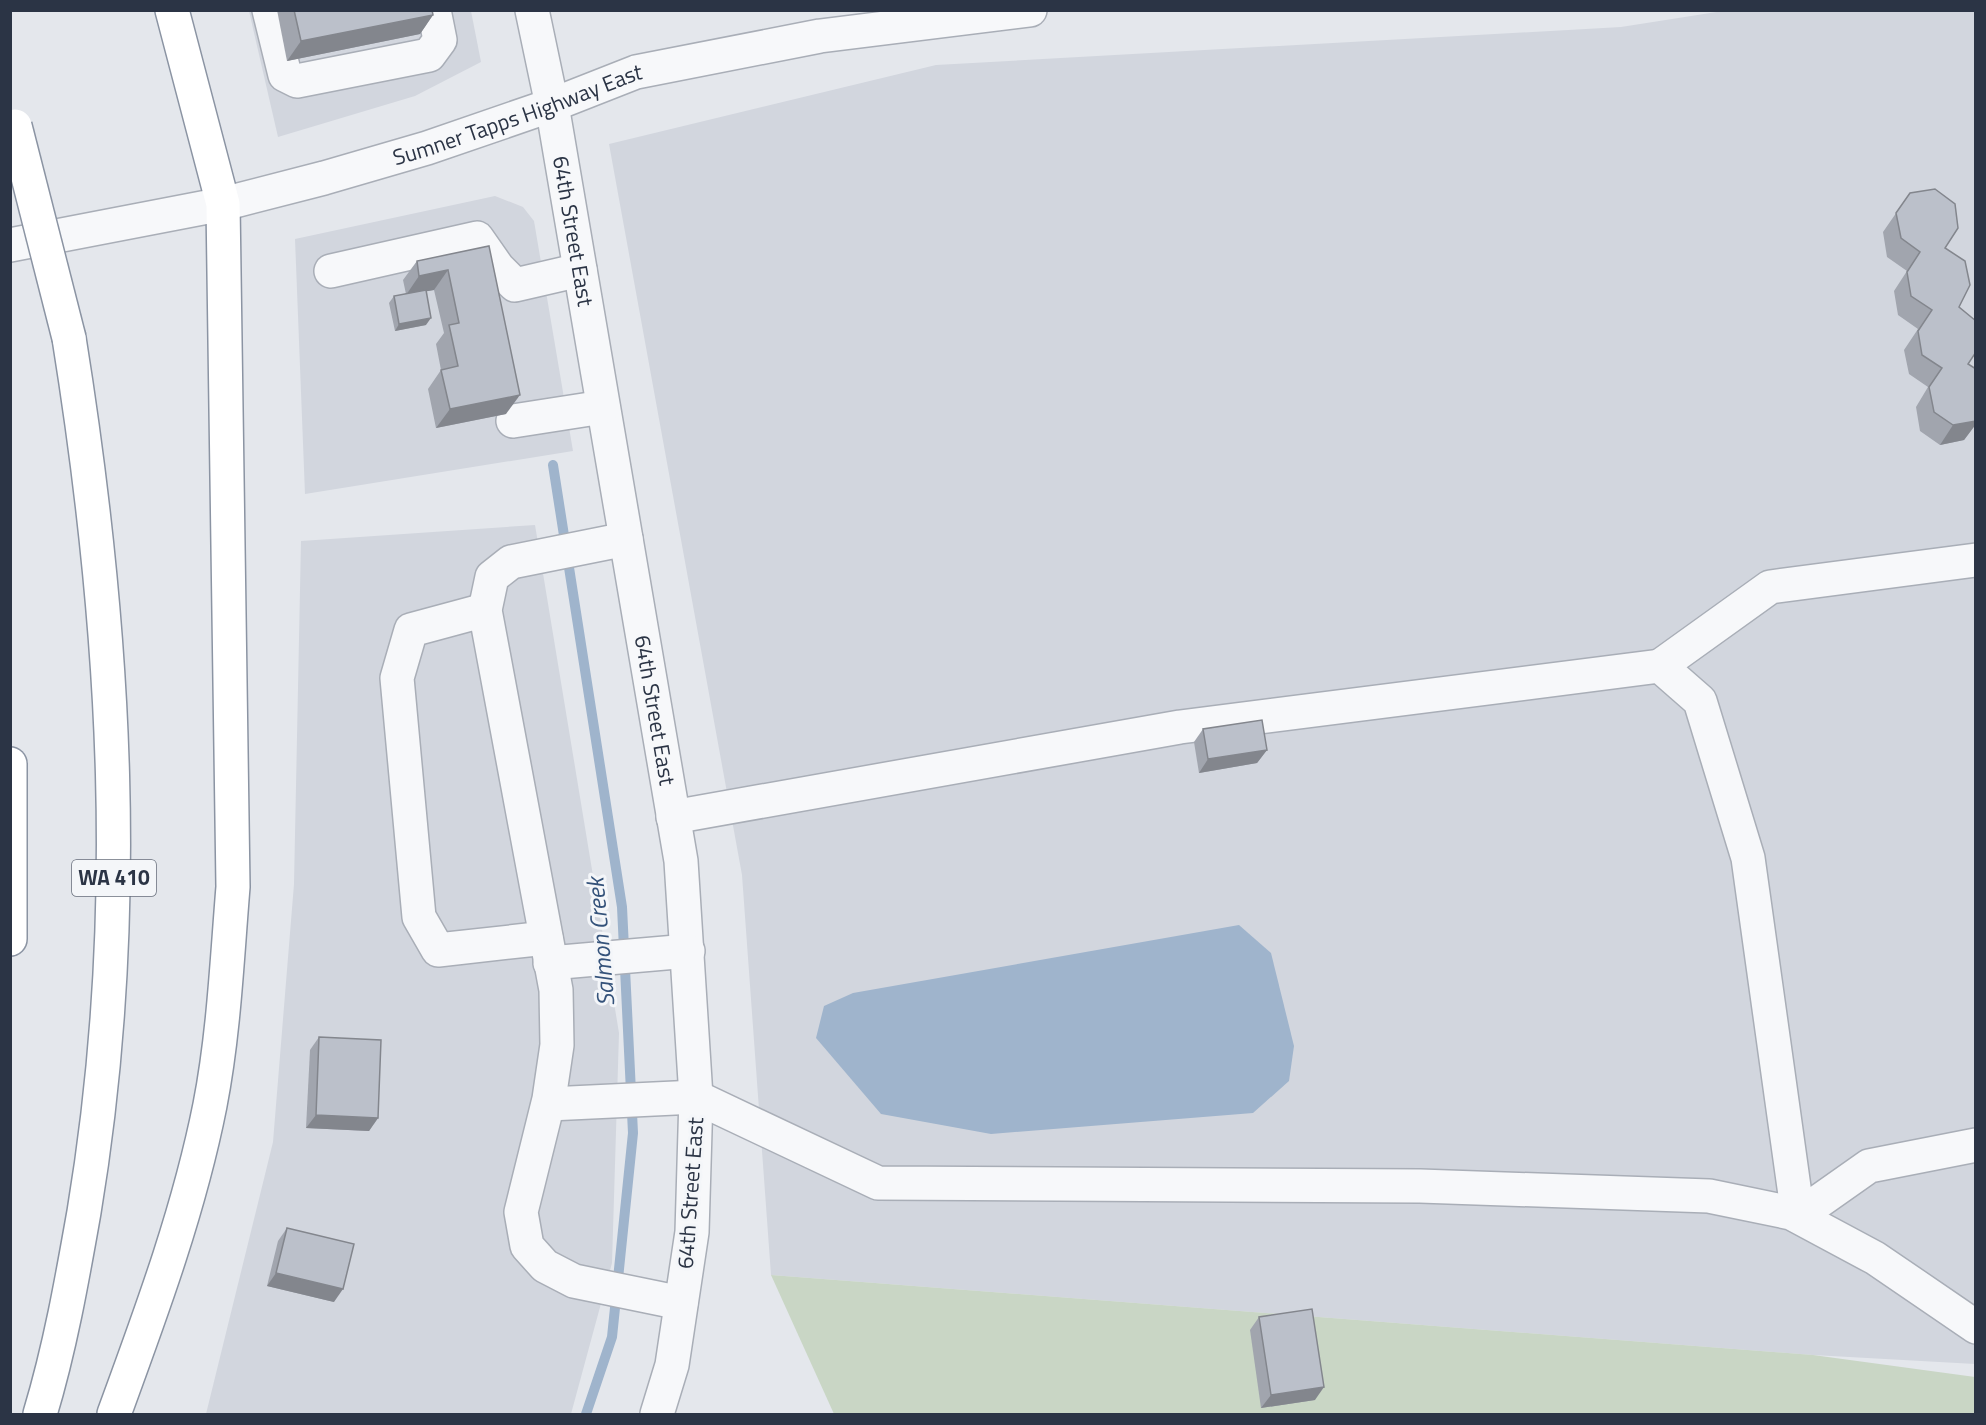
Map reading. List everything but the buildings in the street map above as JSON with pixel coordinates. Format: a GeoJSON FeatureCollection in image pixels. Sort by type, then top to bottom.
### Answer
{"type":"FeatureCollection","features":[{"type":"Feature","properties":{"kind":"highway"},"geometry":{"type":"LineString","coordinates":[[114,1414],[186,1202],[210,1104],[225,994],[233,886],[223,204],[172,10]]}},
{"type":"Feature","properties":{"kind":"highway","name":"WA 410"},"geometry":{"type":"LineString","coordinates":[[13,119],[69,338],[87,452],[105,610],[113,736],[115,906],[96,1138],[68,1308],[40,1414]]}},
{"type":"Feature","properties":{"kind":"highway"},"geometry":{"type":"LineString","coordinates":[[10,764],[10,939]]}},
{"type":"Feature","properties":{"kind":"street"},"geometry":{"type":"LineString","coordinates":[[269,10],[285,75],[297,81],[429,55],[440,40],[434,10]]}},
{"type":"Feature","properties":{"kind":"street","name":"64th Street East"},"geometry":{"type":"LineString","coordinates":[[532,10],[552,105],[681,861],[696,1097],[692,1232],[672,1365],[657,1414]]}},
{"type":"Feature","properties":{"kind":"street","name":"Sumner Tapps Highway East"},"geometry":{"type":"LineString","coordinates":[[10,245],[223,204],[427,148],[552,105],[636,72],[820,36],[1029,10]]}},
{"type":"Feature","properties":{"kind":"street"},"geometry":{"type":"LineString","coordinates":[[331,272],[477,238],[498,268],[516,285],[580,270]]}},
{"type":"Feature","properties":{"kind":"street"},"geometry":{"type":"LineString","coordinates":[[513,421],[603,407]]}},
{"type":"Feature","properties":{"kind":"street"},"geometry":{"type":"LineString","coordinates":[[626,538],[511,562],[492,577],[485,609],[556,990],[557,1045],[549,1104],[522,1212],[527,1246],[545,1266],[574,1281],[681,1303]]}},
{"type":"Feature","properties":{"kind":"street"},"geometry":{"type":"LineString","coordinates":[[673,818],[1180,727],[1660,666],[1770,587],[1976,560]]}},
{"type":"Feature","properties":{"kind":"street"},"geometry":{"type":"LineString","coordinates":[[485,609],[411,630],[397,678],[419,917],[438,950],[688,951]]}},
{"type":"Feature","properties":{"kind":"street"},"geometry":{"type":"LineString","coordinates":[[1660,666],[1700,701],[1748,858],[1798,1216]]}},
{"type":"Feature","properties":{"kind":"street"},"geometry":{"type":"LineString","coordinates":[[549,1104],[696,1097],[878,1183],[1420,1186],[1709,1196],[1798,1216],[1875,1258],[1976,1327]]}},
{"type":"Feature","properties":{"kind":"street"},"geometry":{"type":"LineString","coordinates":[[1798,1216],[1869,1166],[1976,1145]]}},
{"type":"Feature","properties":{"kind":"shaded area"},"geometry":{"type":"Polygon","coordinates":[[[249,11],[471,11],[481,62],[415,96],[278,137],[249,11]]]}},
{"type":"Feature","properties":{"kind":"shaded area"},"geometry":{"type":"Polygon","coordinates":[[[1723,11],[1975,11],[1975,1364],[1813,1355],[771,1275],[742,875],[609,144],[936,65],[1621,27],[1723,11]]]}},
{"type":"Feature","properties":{"kind":"shaded area"},"geometry":{"type":"Polygon","coordinates":[[[495,196],[523,207],[534,221],[573,451],[305,494],[295,239],[495,196]]]}},
{"type":"Feature","properties":{"kind":"shaded area"},"geometry":{"type":"Polygon","coordinates":[[[535,525],[619,1033],[612,1263],[571,1414],[206,1414],[273,1142],[294,884],[301,541],[535,525]]]}},
{"type":"Feature","properties":{"kind":"green space"},"geometry":{"type":"Polygon","coordinates":[[[771,1275],[1813,1355],[1975,1377],[1975,1414],[834,1414],[771,1275]]]}},
{"type":"Feature","properties":{"kind":"water"},"geometry":{"type":"Polygon","coordinates":[[[1239,925],[1271,953],[1294,1046],[1289,1081],[1253,1113],[991,1134],[881,1114],[816,1038],[824,1006],[853,993],[1239,925]]]}},
{"type":"Feature","properties":{"kind":"waterway","name":"Salmon Creek"},"geometry":{"type":"LineString","coordinates":[[553,465],[622,907],[633,1133],[612,1337],[586,1414]]}}]}
